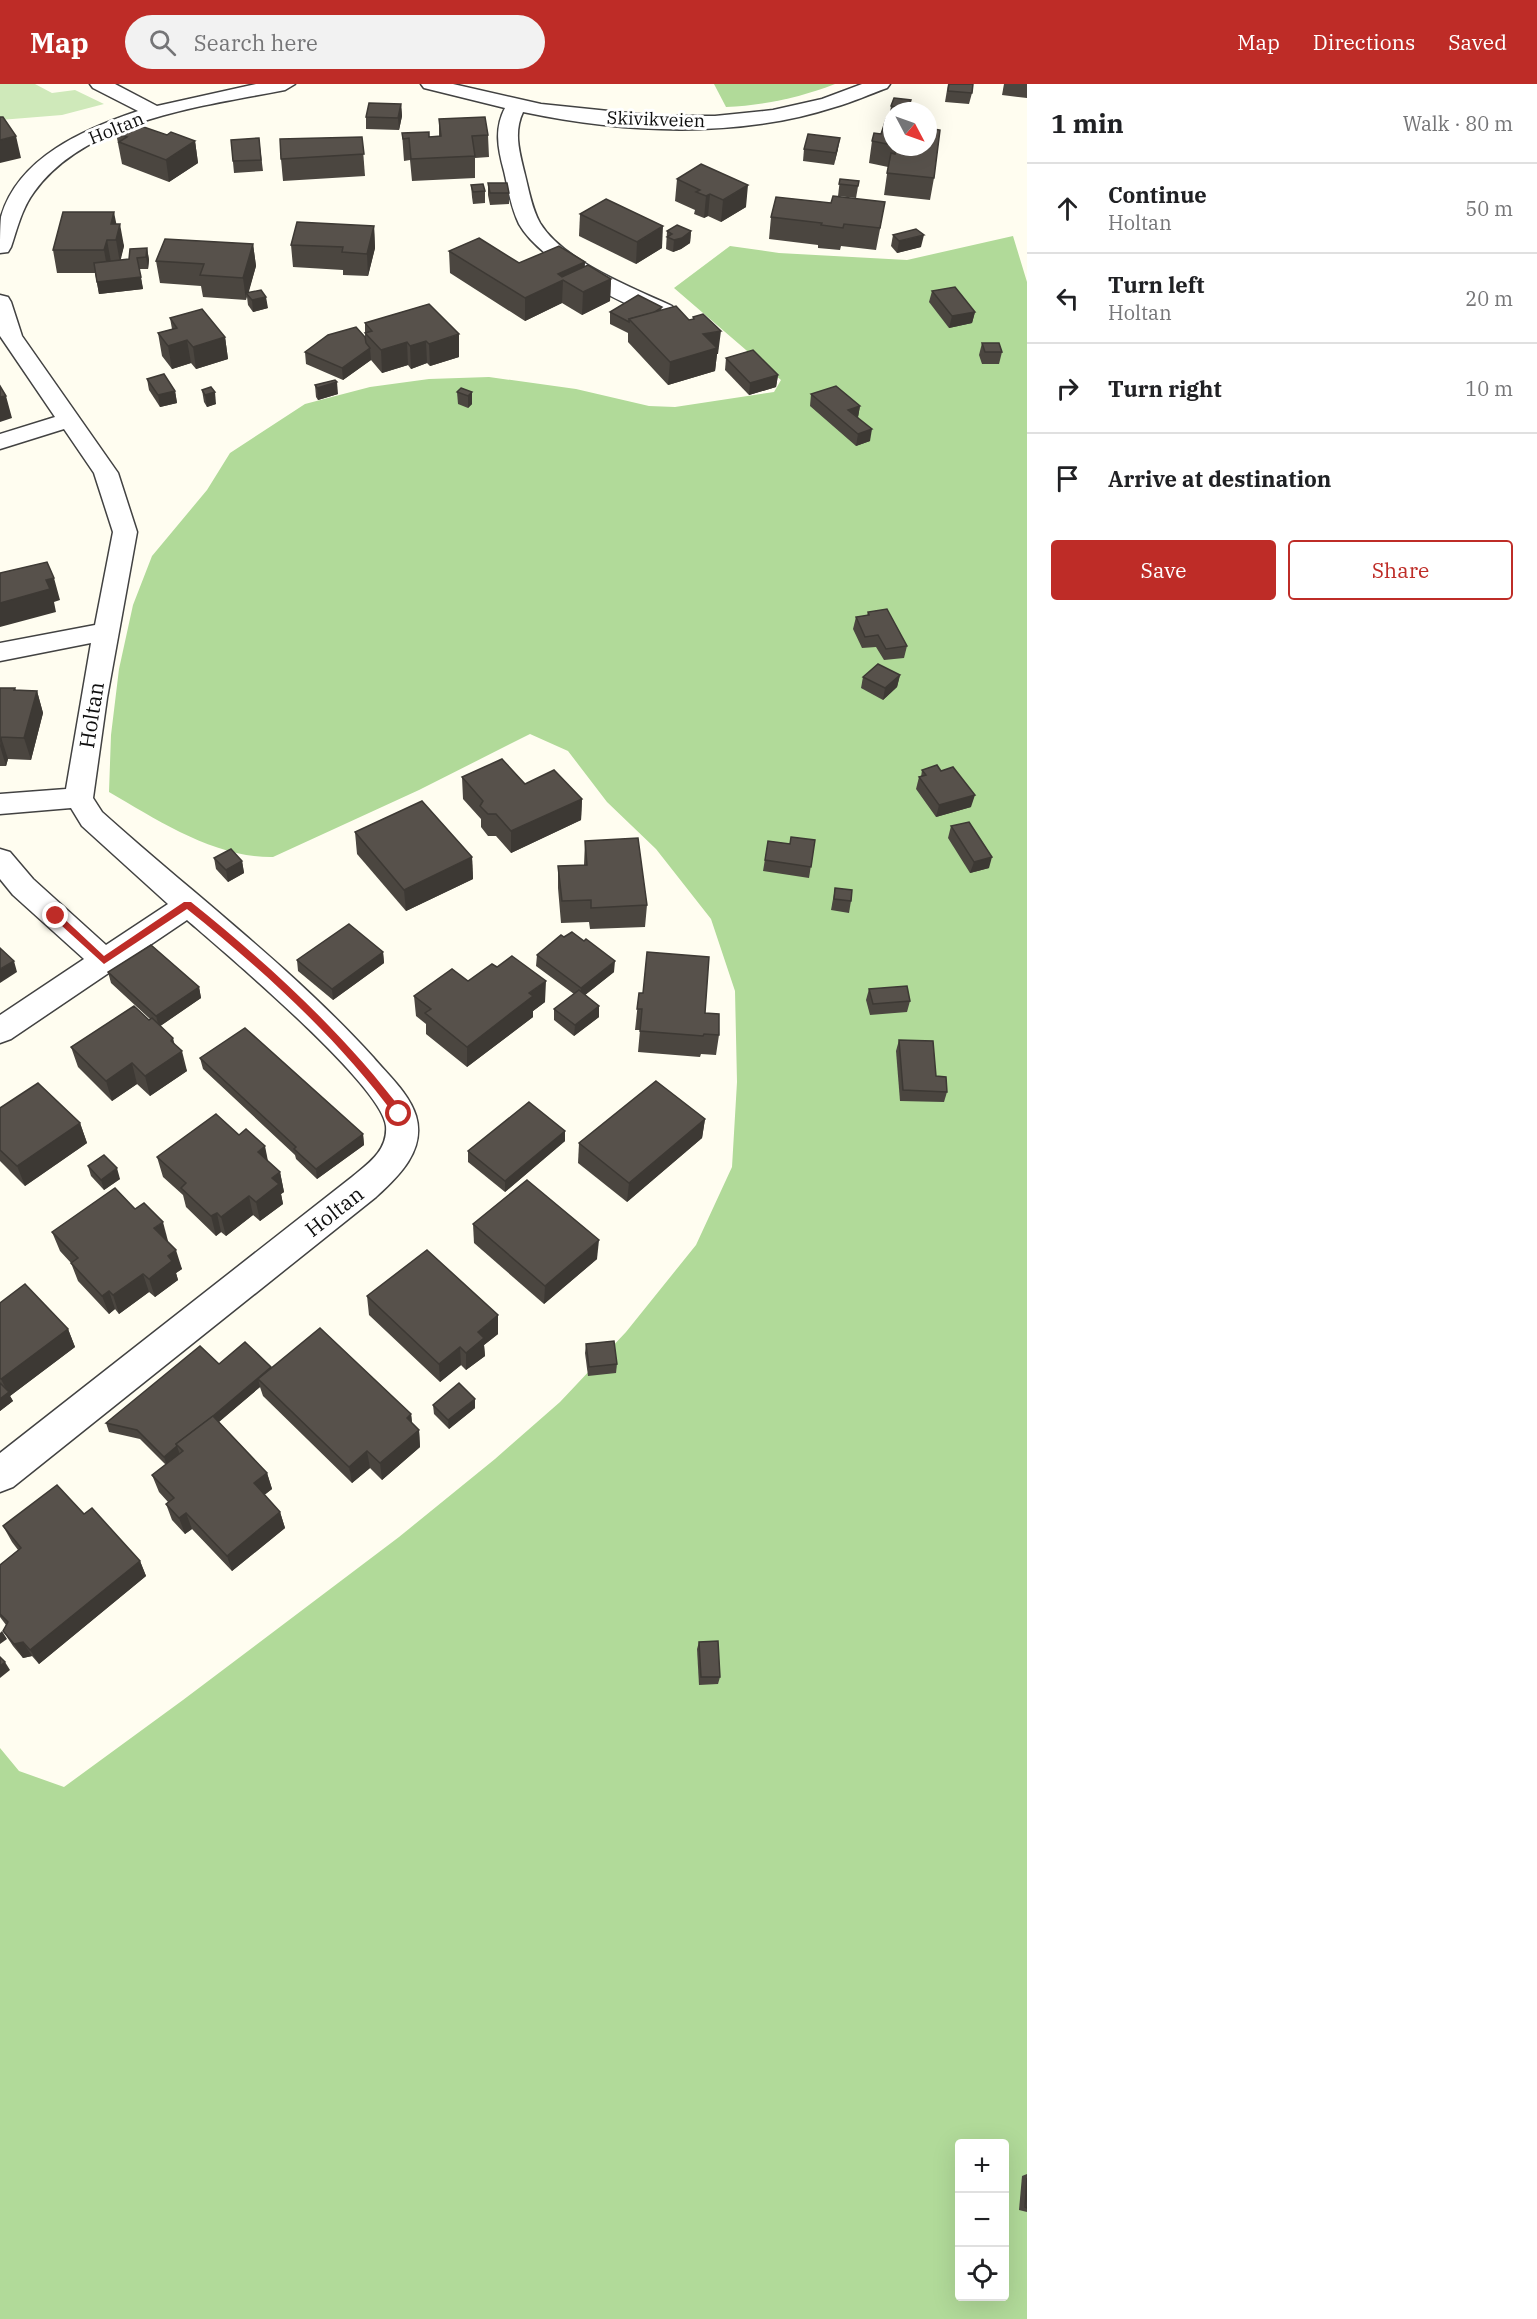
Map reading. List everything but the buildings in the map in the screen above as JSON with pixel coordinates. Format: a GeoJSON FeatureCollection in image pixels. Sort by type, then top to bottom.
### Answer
{"type":"FeatureCollection","features":[{"type":"Feature","properties":{"kind":"street"},"geometry":{"type":"LineString","coordinates":[[100,84],[155,112]]}},
{"type":"Feature","properties":{"kind":"street","name":"Holtan"},"geometry":{"type":"LineString","coordinates":[[0,247],[11,215],[26,188],[50,162],[106,129],[155,112],[285,84]]}},
{"type":"Feature","properties":{"kind":"street","name":"Skivikveien"},"geometry":{"type":"LineString","coordinates":[[431,84],[516,106],[617,119],[739,120],[817,108],[880,84]]}},
{"type":"Feature","properties":{"kind":"street"},"geometry":{"type":"LineString","coordinates":[[516,106],[508,119],[505,136],[524,209],[531,226],[542,240],[574,264],[664,311]]}},
{"type":"Feature","properties":{"kind":"street","name":"Holtan"},"geometry":{"type":"LineString","coordinates":[[0,302],[11,336],[106,474],[124,532],[105,632],[79,798],[92,819],[220,930],[323,1025],[376,1083],[399,1114],[400,1150],[389,1166],[0,1475]]}},
{"type":"Feature","properties":{"kind":"street"},"geometry":{"type":"LineString","coordinates":[[0,442],[69,420]]}},
{"type":"Feature","properties":{"kind":"street"},"geometry":{"type":"LineString","coordinates":[[0,652],[105,632]]}},
{"type":"Feature","properties":{"kind":"street"},"geometry":{"type":"LineString","coordinates":[[0,804],[79,798]]}},
{"type":"Feature","properties":{"kind":"street"},"geometry":{"type":"LineString","coordinates":[[0,859],[23,887],[104,960]]}},
{"type":"Feature","properties":{"kind":"street"},"geometry":{"type":"LineString","coordinates":[[0,1031],[188,904]]}},
{"type":"Feature","properties":{"kind":"green space"},"geometry":{"type":"Polygon","coordinates":[[[0,84],[35,84],[52,93],[75,90],[104,104],[62,115],[0,120],[0,84]]]}},
{"type":"Feature","properties":{"kind":"green space"},"geometry":{"type":"Polygon","coordinates":[[[714,84],[835,84],[781,100],[726,107],[714,84]]]}},
{"type":"Feature","properties":{"kind":"green space"},"geometry":{"type":"Polygon","coordinates":[[[1013,236],[1027,282],[1027,2319],[0,2319],[0,1748],[19,1771],[64,1787],[399,1537],[495,1459],[560,1402],[626,1332],[696,1245],[732,1167],[737,1082],[735,991],[711,919],[656,849],[607,802],[568,751],[530,734],[419,790],[273,857],[251,856],[209,845],[168,826],[109,792],[111,735],[119,669],[133,605],[152,556],[207,490],[230,453],[305,404],[370,387],[429,379],[489,377],[576,389],[649,406],[675,407],[774,392],[781,380],[674,288],[730,246],[779,253],[907,260],[1013,236]]]}},
{"type":"Feature","properties":{"kind":"route"},"geometry":{"type":"LineString","coordinates":[[56,916],[104,960],[188,904],[220,930],[323,1025],[391,1100],[399,1114]]}}]}
